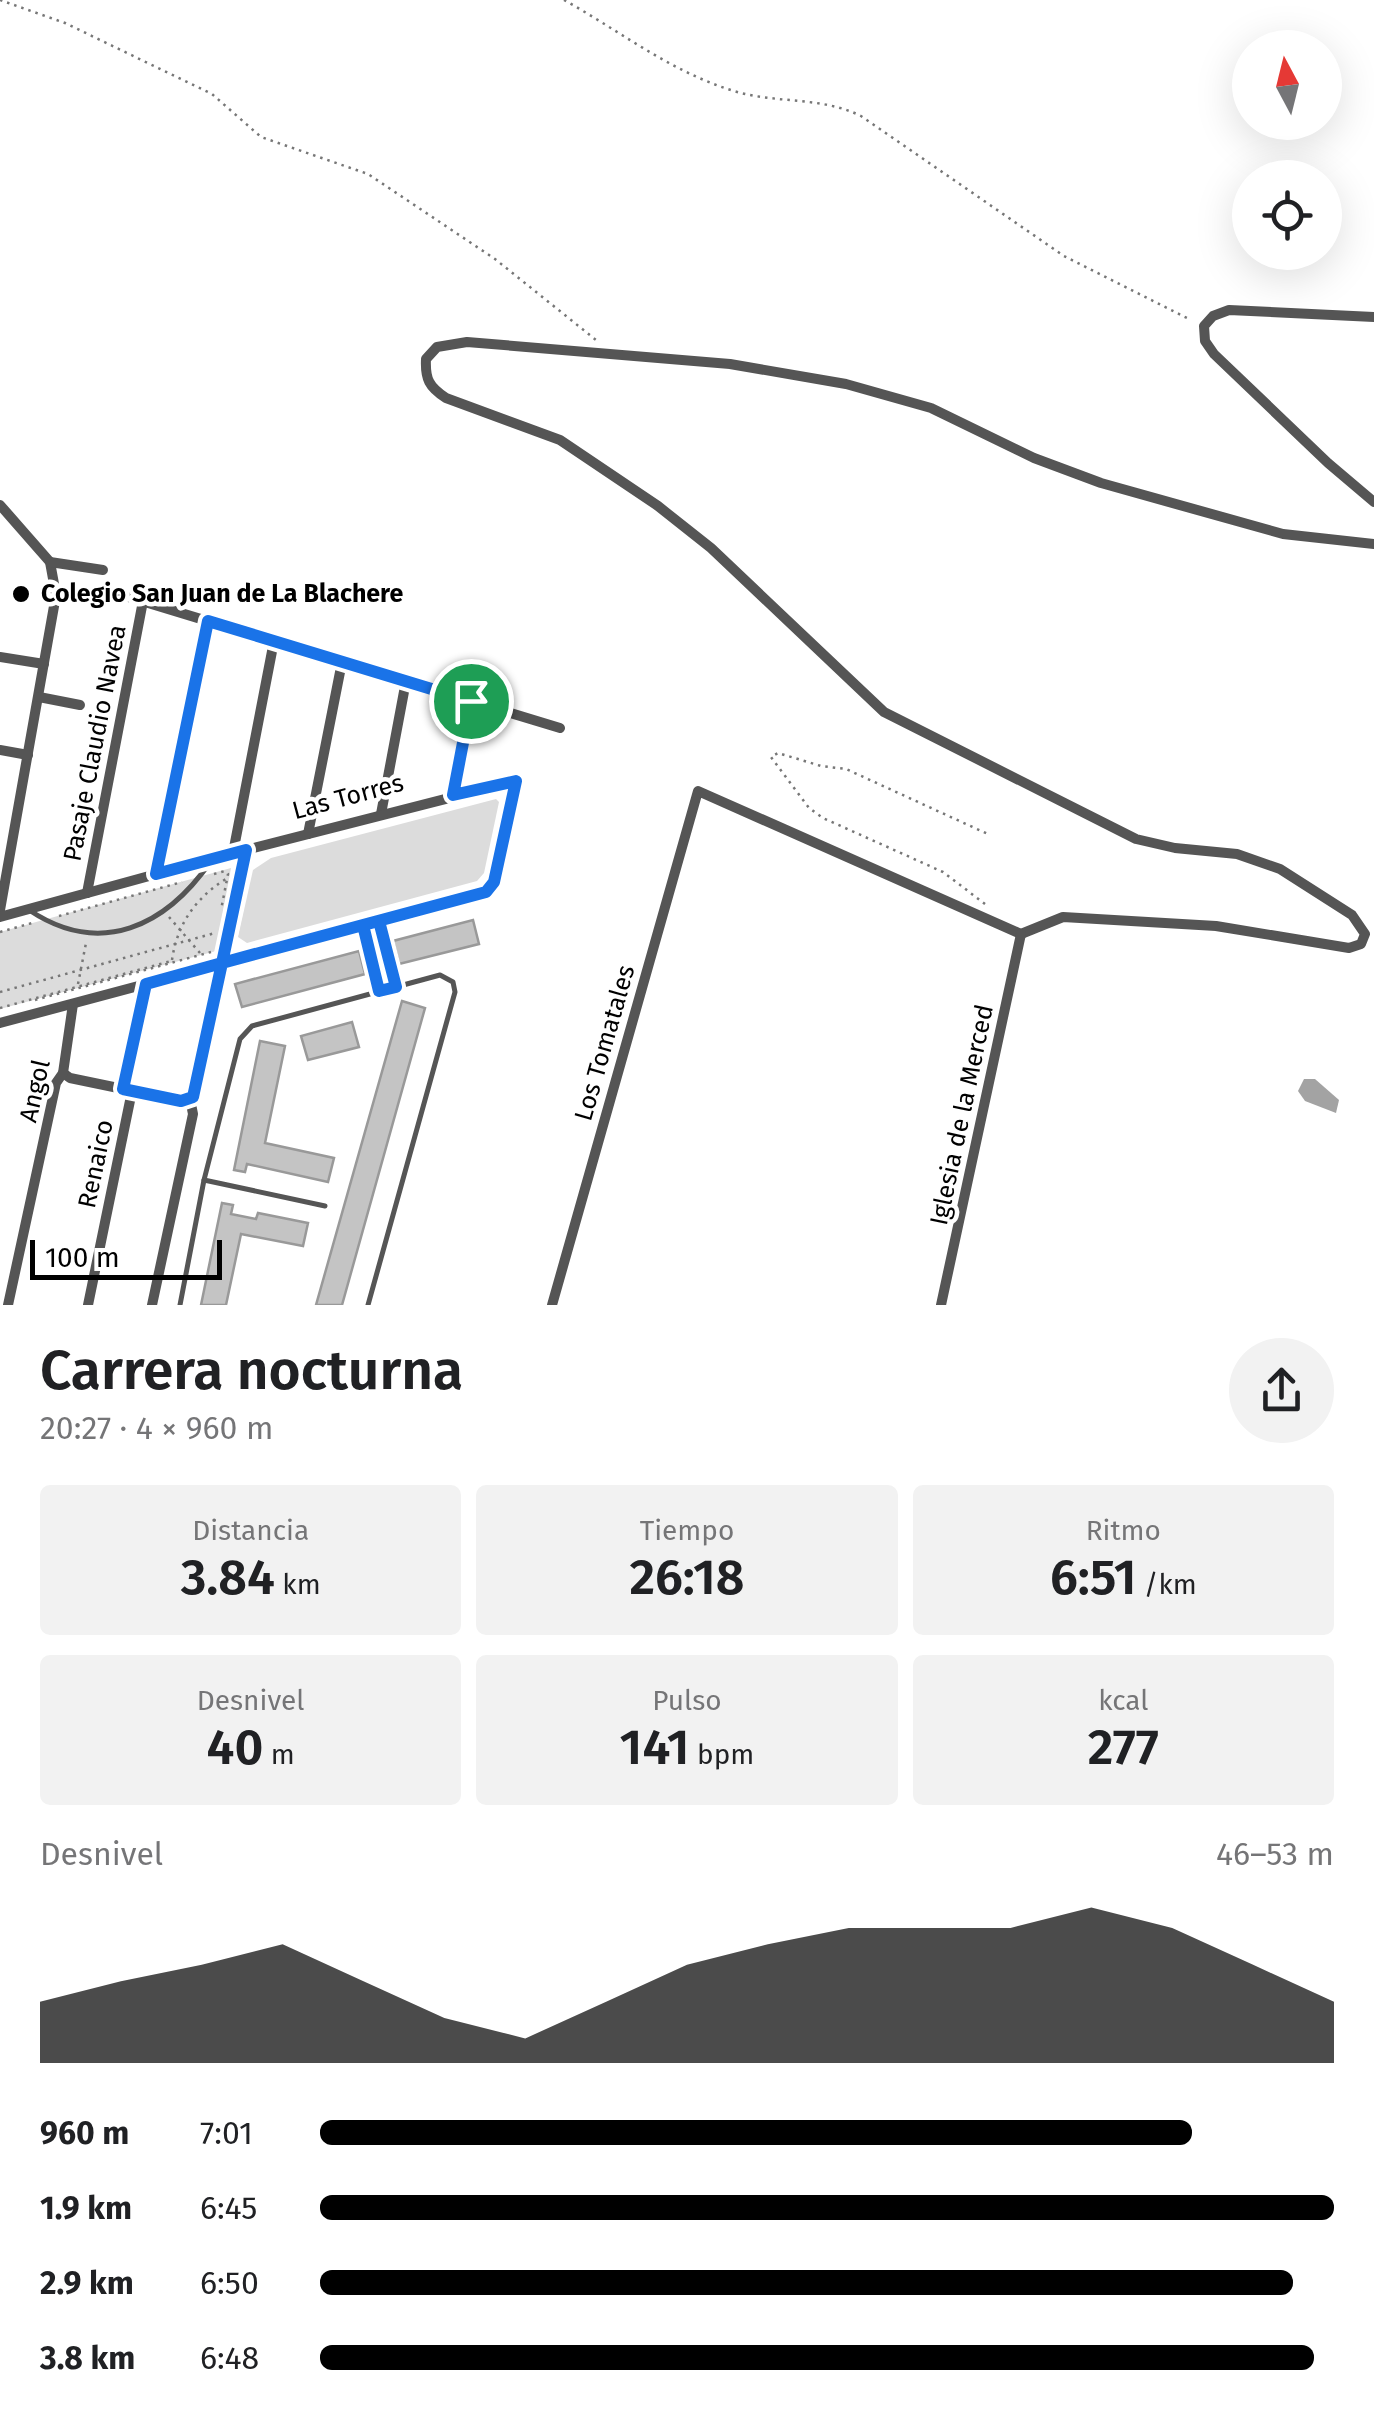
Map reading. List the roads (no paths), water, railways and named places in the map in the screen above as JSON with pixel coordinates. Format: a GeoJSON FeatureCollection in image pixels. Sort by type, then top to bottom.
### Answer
{"type":"FeatureCollection","features":[{"type":"Feature","properties":{"kind":"street"},"geometry":{"type":"LineString","coordinates":[[1374,317],[1229,310],[1213,316],[1204,326],[1206,342],[1214,354],[1374,502]]}},
{"type":"Feature","properties":{"kind":"street"},"geometry":{"type":"LineString","coordinates":[[1021,934],[1063,917],[1216,926],[1349,948],[1362,944],[1364,934],[1352,915],[1280,869],[1236,854],[1175,848],[1136,839],[884,712],[711,548],[658,506],[560,440],[446,398],[434,390],[425,376],[426,359],[437,347],[452,342],[730,364],[846,384],[931,408],[1034,458],[1101,483],[1283,534],[1374,544]]}},
{"type":"Feature","properties":{"kind":"street"},"geometry":{"type":"LineString","coordinates":[[0,504],[52,568],[56,595],[28,755],[6,845],[0,914]]}},
{"type":"Feature","properties":{"kind":"street"},"geometry":{"type":"LineString","coordinates":[[52,568],[103,570]]}},
{"type":"Feature","properties":{"kind":"street"},"geometry":{"type":"LineString","coordinates":[[112,592],[560,728]]}},
{"type":"Feature","properties":{"kind":"street","name":"Pasaje Claudio Navea"},"geometry":{"type":"LineString","coordinates":[[88,893],[142,601]]}},
{"type":"Feature","properties":{"kind":"street"},"geometry":{"type":"LineString","coordinates":[[156,874],[208,621]]}},
{"type":"Feature","properties":{"kind":"street"},"geometry":{"type":"LineString","coordinates":[[152,1305],[193,1114],[190,1100],[195,1092],[222,963],[274,641]]}},
{"type":"Feature","properties":{"kind":"street"},"geometry":{"type":"LineString","coordinates":[[0,657],[44,664]]}},
{"type":"Feature","properties":{"kind":"street"},"geometry":{"type":"LineString","coordinates":[[308,834],[342,662]]}},
{"type":"Feature","properties":{"kind":"street"},"geometry":{"type":"LineString","coordinates":[[381,814],[406,681]]}},
{"type":"Feature","properties":{"kind":"street"},"geometry":{"type":"LineString","coordinates":[[38,697],[80,705]]}},
{"type":"Feature","properties":{"kind":"street"},"geometry":{"type":"LineString","coordinates":[[453,795],[471,701]]}},
{"type":"Feature","properties":{"kind":"street"},"geometry":{"type":"LineString","coordinates":[[0,750],[28,755]]}},
{"type":"Feature","properties":{"kind":"street","name":"Las Torres"},"geometry":{"type":"LineString","coordinates":[[0,914],[516,781],[494,882],[486,892],[0,1024]]}},
{"type":"Feature","properties":{"kind":"street","name":"Los Tomatales"},"geometry":{"type":"LineString","coordinates":[[552,1305],[698,792],[1021,934]]}},
{"type":"Feature","properties":{"kind":"street","name":"Iglesia de la Merced"},"geometry":{"type":"LineString","coordinates":[[941,1305],[1021,934]]}},
{"type":"Feature","properties":{"kind":"street","name":"Renaico"},"geometry":{"type":"LineString","coordinates":[[88,1305],[146,984]]}},
{"type":"Feature","properties":{"kind":"street","name":"Angol"},"geometry":{"type":"LineString","coordinates":[[8,1305],[56,1083],[63,1073],[74,1004]]}},
{"type":"Feature","properties":{"kind":"street"},"geometry":{"type":"LineString","coordinates":[[63,1073],[70,1078],[190,1100]]}},
{"type":"Feature","properties":{"kind":"lane"},"geometry":{"type":"LineString","coordinates":[[27,909],[43,920],[88,932],[130,928],[165,912],[188,893],[212,858]]}},
{"type":"Feature","properties":{"kind":"lane"},"geometry":{"type":"LineString","coordinates":[[379,921],[396,987]]}},
{"type":"Feature","properties":{"kind":"lane"},"geometry":{"type":"LineString","coordinates":[[363,925],[379,991]]}},
{"type":"Feature","properties":{"kind":"lane"},"geometry":{"type":"LineString","coordinates":[[180,1305],[204,1180],[245,1030],[440,975],[453,982],[456,992],[368,1305]]}},
{"type":"Feature","properties":{"kind":"lane"},"geometry":{"type":"LineString","coordinates":[[204,1180],[325,1206]]}},
{"type":"Feature","properties":{"kind":"place","name":"Colegio San Juan de La Blachere"},"geometry":{"type":"Point","coordinates":[21,594]}}]}
